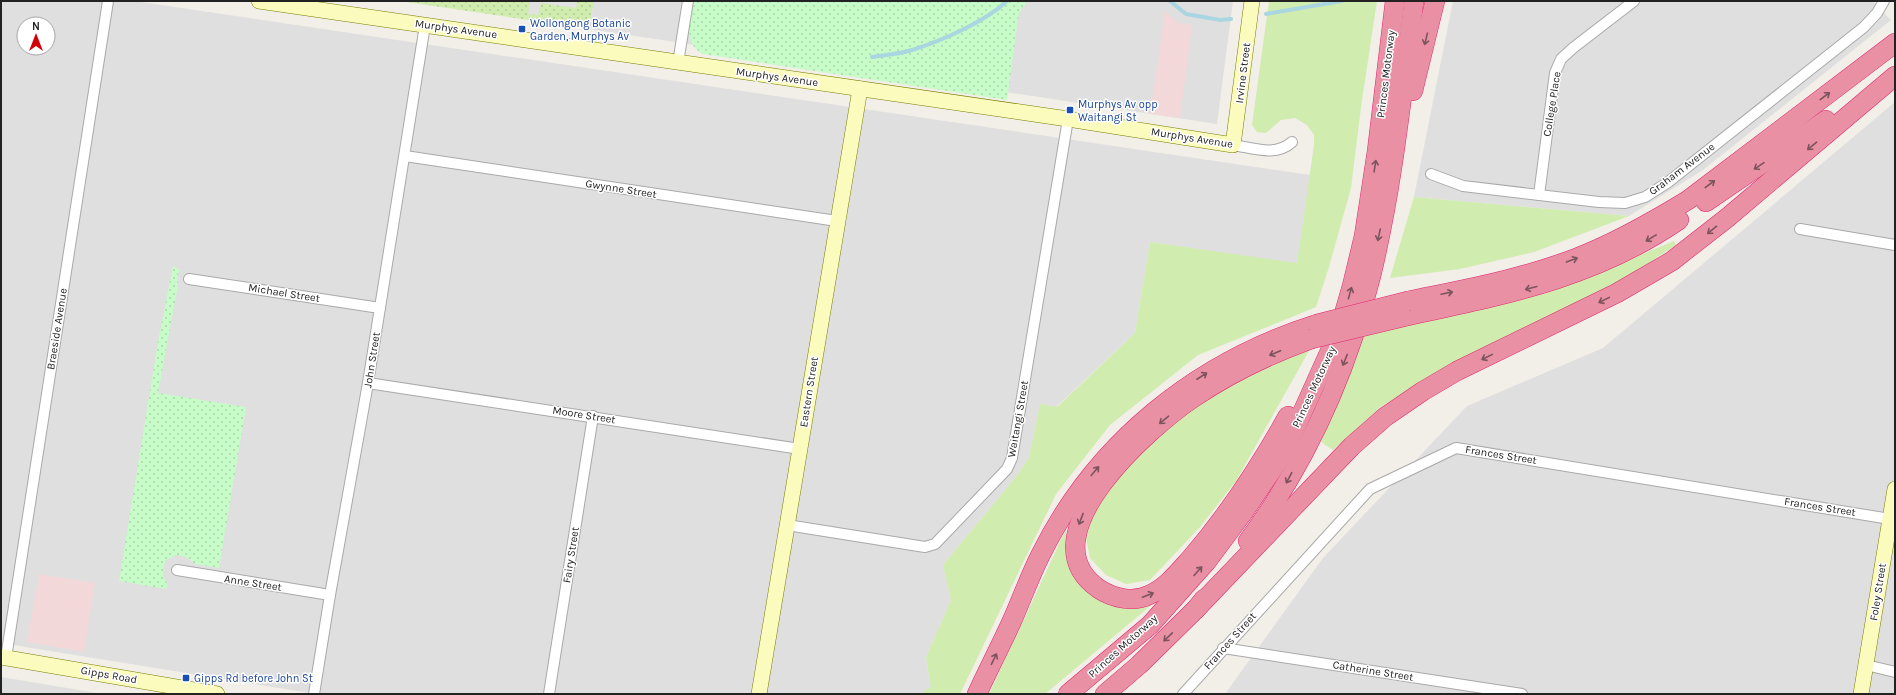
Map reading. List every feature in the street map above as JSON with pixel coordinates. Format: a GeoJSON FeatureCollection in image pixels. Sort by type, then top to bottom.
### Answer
{"type":"FeatureCollection","features":[{"type":"Feature","properties":{"kind":"highway","name":"Princes Motorway"},"geometry":{"type":"LineString","coordinates":[[1068,694],[1150,624],[1212,555],[1285,451],[1340,331],[1352,286],[1364,236],[1377,151],[1395,1]]}},
{"type":"Feature","properties":{"kind":"highway","name":"Princes Motorway"},"geometry":{"type":"LineString","coordinates":[[1105,694],[1139,665],[1196,609],[1258,526],[1284,488],[1322,417],[1350,349],[1371,276],[1387,197],[1414,1]]}},
{"type":"Feature","properties":{"kind":"highway"},"geometry":{"type":"LineString","coordinates":[[1387,197],[1435,1]]}},
{"type":"Feature","properties":{"kind":"highway"},"geometry":{"type":"LineString","coordinates":[[977,694],[1011,623],[1040,556],[1053,533],[1087,481],[1115,447],[1139,423],[1169,399],[1211,370],[1286,333],[1314,331],[1406,309],[1550,267],[1596,250],[1656,220],[1688,200],[1894,43]]}},
{"type":"Feature","properties":{"kind":"highway"},"geometry":{"type":"LineString","coordinates":[[1406,309],[1532,288],[1596,266],[1633,249],[1667,228],[1895,74]]}},
{"type":"Feature","properties":{"kind":"highway"},"geometry":{"type":"LineString","coordinates":[[1196,609],[1352,446],[1385,417],[1423,391],[1457,371],[1617,293],[1672,261],[1727,218],[1895,74]]}},
{"type":"Feature","properties":{"kind":"highway"},"geometry":{"type":"LineString","coordinates":[[1314,331],[1199,394],[1142,438],[1122,461],[1093,496],[1085,509],[1078,528],[1076,547],[1080,565],[1085,574],[1096,587],[1104,592],[1120,598],[1140,598],[1156,592],[1177,574],[1209,536],[1260,466],[1289,415],[1313,368],[1340,331]]}},
{"type":"Feature","properties":{"kind":"street","name":"Braeside Avenue"},"geometry":{"type":"LineString","coordinates":[[4,657],[108,1]]}},
{"type":"Feature","properties":{"kind":"street","name":"Murphys Avenue"},"geometry":{"type":"LineString","coordinates":[[259,1],[1068,119],[1274,152],[1287,147],[1292,142]]}},
{"type":"Feature","properties":{"kind":"street"},"geometry":{"type":"LineString","coordinates":[[678,63],[688,1]]}},
{"type":"Feature","properties":{"kind":"street","name":"Irvine Street"},"geometry":{"type":"LineString","coordinates":[[1234,145],[1252,1]]}},
{"type":"Feature","properties":{"kind":"street","name":"College Place"},"geometry":{"type":"LineString","coordinates":[[1539,194],[1555,73],[1561,59],[1634,1]]}},
{"type":"Feature","properties":{"kind":"street","name":"Graham Avenue"},"geometry":{"type":"LineString","coordinates":[[1431,174],[1463,186],[1599,202],[1625,203],[1645,197],[1667,183],[1864,27],[1877,13],[1884,1]]}},
{"type":"Feature","properties":{"kind":"street","name":"John Street"},"geometry":{"type":"LineString","coordinates":[[314,694],[368,383],[426,25]]}},
{"type":"Feature","properties":{"kind":"street","name":"Eastern Street"},"geometry":{"type":"LineString","coordinates":[[759,694],[860,89]]}},
{"type":"Feature","properties":{"kind":"street","name":"Waitangi Street"},"geometry":{"type":"LineString","coordinates":[[787,525],[925,547],[935,544],[1007,469],[1012,458],[1068,119]]}},
{"type":"Feature","properties":{"kind":"street","name":"Gwynne Street"},"geometry":{"type":"LineString","coordinates":[[405,156],[837,221]]}},
{"type":"Feature","properties":{"kind":"street"},"geometry":{"type":"LineString","coordinates":[[1800,229],[1895,245]]}},
{"type":"Feature","properties":{"kind":"street","name":"Michael Street"},"geometry":{"type":"LineString","coordinates":[[189,279],[380,308]]}},
{"type":"Feature","properties":{"kind":"street","name":"Moore Street"},"geometry":{"type":"LineString","coordinates":[[368,383],[593,416],[800,449]]}},
{"type":"Feature","properties":{"kind":"street","name":"Fairy Street"},"geometry":{"type":"LineString","coordinates":[[549,694],[593,416]]}},
{"type":"Feature","properties":{"kind":"street","name":"Frances Street"},"geometry":{"type":"LineString","coordinates":[[1183,694],[1223,648],[1370,489],[1456,448],[1890,519]]}},
{"type":"Feature","properties":{"kind":"street","name":"Foley Street"},"geometry":{"type":"LineString","coordinates":[[1861,694],[1895,489]]}},
{"type":"Feature","properties":{"kind":"street","name":"Anne Street"},"geometry":{"type":"LineString","coordinates":[[177,570],[330,595]]}},
{"type":"Feature","properties":{"kind":"street","name":"Catherine Street"},"geometry":{"type":"LineString","coordinates":[[1223,648],[1522,694]]}},
{"type":"Feature","properties":{"kind":"street","name":"Gipps Road"},"geometry":{"type":"LineString","coordinates":[[4,657],[217,694]]}},
{"type":"Feature","properties":{"kind":"street"},"geometry":{"type":"LineString","coordinates":[[1866,665],[1895,672]]}},
{"type":"Feature","properties":{"kind":"shaded area"},"geometry":{"type":"Polygon","coordinates":[[[1,1],[134,1],[1310,175],[1297,264],[1150,242],[1135,333],[1056,407],[1040,404],[1029,457],[1018,474],[943,565],[951,600],[926,657],[931,687],[920,694],[316,694],[1,643],[1,1]]]}},
{"type":"Feature","properties":{"kind":"shaded area"},"geometry":{"type":"Polygon","coordinates":[[[530,1],[577,1],[576,8],[541,3],[538,15],[528,14],[530,1]]]}},
{"type":"Feature","properties":{"kind":"shaded area"},"geometry":{"type":"Polygon","coordinates":[[[594,1],[1233,1],[1217,124],[589,29],[594,1]]]}},
{"type":"Feature","properties":{"kind":"shaded area"},"geometry":{"type":"Polygon","coordinates":[[[1453,1],[1872,1],[1891,20],[1703,170],[1629,216],[1414,197],[1453,1]]]}},
{"type":"Feature","properties":{"kind":"shaded area"},"geometry":{"type":"Polygon","coordinates":[[[1165,11],[1178,23],[1192,25],[1180,118],[1150,114],[1165,11]]]}},
{"type":"Feature","properties":{"kind":"shaded area"},"geometry":{"type":"Polygon","coordinates":[[[1895,102],[1895,694],[1225,694],[1323,558],[1467,406],[1603,348],[1895,102]]]}},
{"type":"Feature","properties":{"kind":"shaded area"},"geometry":{"type":"Polygon","coordinates":[[[39,574],[95,583],[84,652],[27,642],[39,574]]]}},
{"type":"Feature","properties":{"kind":"shaded area"},"geometry":{"type":"Polygon","coordinates":[[[1,677],[103,694],[1,694],[1,677]]]}},
{"type":"Feature","properties":{"kind":"green space"},"geometry":{"type":"Polygon","coordinates":[[[400,1],[594,1],[589,29],[400,1]]]}},
{"type":"Feature","properties":{"kind":"green space"},"geometry":{"type":"Polygon","coordinates":[[[694,1],[1027,1],[1019,13],[1007,100],[703,54],[692,44],[690,37],[690,23],[694,1]]]}},
{"type":"Feature","properties":{"kind":"green space"},"geometry":{"type":"Polygon","coordinates":[[[1269,1],[1377,1],[1361,107],[1351,188],[1316,307],[1198,355],[1110,425],[1056,494],[960,694],[920,694],[931,687],[926,657],[951,600],[943,565],[1018,474],[1029,457],[1040,404],[1057,407],[1135,333],[1150,242],[1297,263],[1314,145],[1314,135],[1307,125],[1295,118],[1281,120],[1266,133],[1257,132],[1252,125],[1269,1]]]}},
{"type":"Feature","properties":{"kind":"green space"},"geometry":{"type":"Polygon","coordinates":[[[1414,197],[1629,216],[1534,252],[1460,269],[1390,278],[1414,197]]]}},
{"type":"Feature","properties":{"kind":"green space"},"geometry":{"type":"Polygon","coordinates":[[[1674,241],[1676,245],[1608,290],[1451,364],[1382,406],[1333,450],[1321,442],[1366,332],[1544,294],[1674,241]]]}},
{"type":"Feature","properties":{"kind":"green space"},"geometry":{"type":"Polygon","coordinates":[[[173,266],[180,270],[178,274],[178,285],[158,393],[246,407],[219,568],[195,564],[186,557],[176,555],[166,560],[163,576],[168,584],[166,589],[119,581],[158,342],[173,266]]]}},
{"type":"Feature","properties":{"kind":"green space"},"geometry":{"type":"Polygon","coordinates":[[[1310,349],[1236,481],[1200,527],[1150,580],[1126,584],[1106,575],[1090,558],[1086,538],[1094,511],[1127,467],[1181,413],[1270,362],[1310,349]]]}},
{"type":"Feature","properties":{"kind":"green space"},"geometry":{"type":"Polygon","coordinates":[[[1066,529],[1067,550],[1075,579],[1104,602],[1155,602],[1045,694],[989,694],[1066,529]]]}},
{"type":"Feature","properties":{"kind":"waterway"},"geometry":{"type":"LineString","coordinates":[[872,57],[907,51],[936,42],[975,23],[998,9],[1007,1]]}},
{"type":"Feature","properties":{"kind":"waterway"},"geometry":{"type":"LineString","coordinates":[[1170,1],[1186,14],[1220,20],[1231,19]]}},
{"type":"Feature","properties":{"kind":"waterway"},"geometry":{"type":"LineString","coordinates":[[1266,14],[1342,1]]}},
{"type":"Feature","properties":{"kind":"place","name":"Wollongong Botanic Garden, Murphys Av"},"geometry":{"type":"Point","coordinates":[522,29]}},
{"type":"Feature","properties":{"kind":"place","name":"Murphys Av opp Waitangi St"},"geometry":{"type":"Point","coordinates":[1070,110]}},
{"type":"Feature","properties":{"kind":"place","name":"Gipps Rd before John St"},"geometry":{"type":"Point","coordinates":[186,678]}}]}
